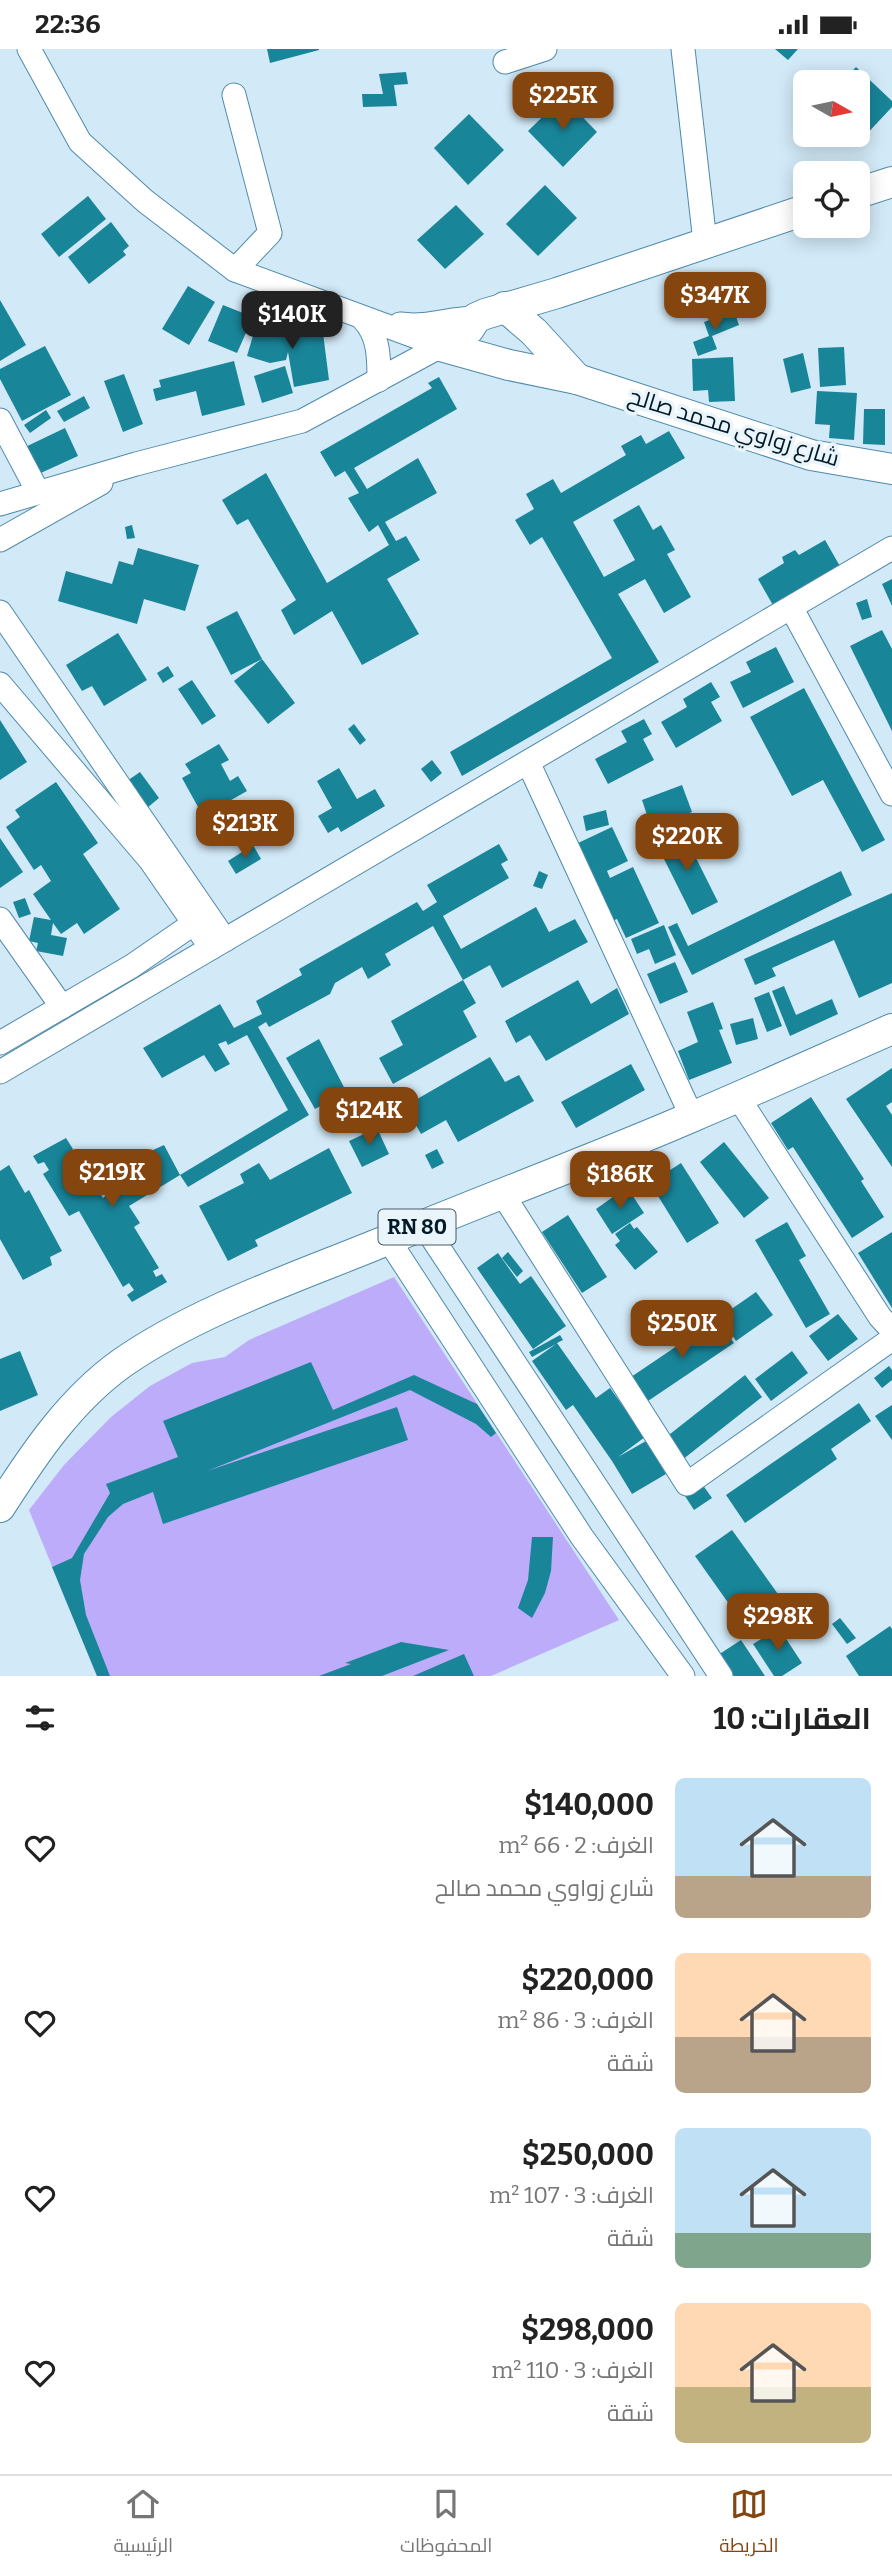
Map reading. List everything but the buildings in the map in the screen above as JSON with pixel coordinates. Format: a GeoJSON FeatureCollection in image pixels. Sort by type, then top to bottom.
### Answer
{"type":"FeatureCollection","features":[{"type":"Feature","properties":{"kind":"main road"},"geometry":{"type":"LineString","coordinates":[[870,189],[892,182]]}},
{"type":"Feature","properties":{"kind":"main road"},"geometry":{"type":"LineString","coordinates":[[441,346],[469,329],[476,318],[505,307],[557,293],[793,214]]}},
{"type":"Feature","properties":{"kind":"main road"},"geometry":{"type":"LineString","coordinates":[[509,365],[534,332],[557,293]]}},
{"type":"Feature","properties":{"kind":"main road","name":"شارع زواوي محمد صالح"},"geometry":{"type":"LineString","coordinates":[[505,307],[534,332],[577,379]]}},
{"type":"Feature","properties":{"kind":"main road","name":"شارع زواوي محمد صالح"},"geometry":{"type":"LineString","coordinates":[[441,346],[509,365],[577,379],[811,455],[892,469]]}},
{"type":"Feature","properties":{"kind":"main road","name":"RN 80"},"geometry":{"type":"LineString","coordinates":[[0,1507],[35,1454],[88,1392],[122,1364],[155,1343],[199,1320],[423,1224],[692,1117],[892,1029]]}},
{"type":"Feature","properties":{"kind":"street"},"geometry":{"type":"LineString","coordinates":[[29,49],[80,142],[145,201],[235,270],[441,346]]}},
{"type":"Feature","properties":{"kind":"street"},"geometry":{"type":"LineString","coordinates":[[505,62],[545,49]]}},
{"type":"Feature","properties":{"kind":"street"},"geometry":{"type":"LineString","coordinates":[[683,49],[705,242]]}},
{"type":"Feature","properties":{"kind":"street"},"geometry":{"type":"LineString","coordinates":[[234,95],[270,233],[235,270]]}},
{"type":"Feature","properties":{"kind":"street"},"geometry":{"type":"LineString","coordinates":[[363,319],[420,327],[461,318],[476,318]]}},
{"type":"Feature","properties":{"kind":"street"},"geometry":{"type":"LineString","coordinates":[[363,319],[372,330],[377,344],[379,380]]}},
{"type":"Feature","properties":{"kind":"street"},"geometry":{"type":"LineString","coordinates":[[0,504],[136,464],[302,421],[441,346]]}},
{"type":"Feature","properties":{"kind":"street"},"geometry":{"type":"LineString","coordinates":[[0,420],[38,492]]}},
{"type":"Feature","properties":{"kind":"street"},"geometry":{"type":"LineString","coordinates":[[0,540],[136,464]]}},
{"type":"Feature","properties":{"kind":"street"},"geometry":{"type":"LineString","coordinates":[[0,1072],[792,609],[891,548]]}},
{"type":"Feature","properties":{"kind":"street"},"geometry":{"type":"LineString","coordinates":[[792,609],[892,794]]}},
{"type":"Feature","properties":{"kind":"street"},"geometry":{"type":"LineString","coordinates":[[0,612],[218,944]]}},
{"type":"Feature","properties":{"kind":"street"},"geometry":{"type":"LineString","coordinates":[[0,684],[201,918]]}},
{"type":"Feature","properties":{"kind":"street"},"geometry":{"type":"LineString","coordinates":[[528,762],[692,1117]]}},
{"type":"Feature","properties":{"kind":"street"},"geometry":{"type":"LineString","coordinates":[[0,1043],[132,966],[201,918]]}},
{"type":"Feature","properties":{"kind":"street"},"geometry":{"type":"LineString","coordinates":[[0,919],[62,1007]]}},
{"type":"Feature","properties":{"kind":"street"},"geometry":{"type":"LineString","coordinates":[[738,1097],[880,1317],[892,1330]]}},
{"type":"Feature","properties":{"kind":"street"},"geometry":{"type":"LineString","coordinates":[[502,1193],[687,1484],[892,1339]]}},
{"type":"Feature","properties":{"kind":"street"},"geometry":{"type":"LineString","coordinates":[[423,1224],[721,1676]]}},
{"type":"Feature","properties":{"kind":"street"},"geometry":{"type":"LineString","coordinates":[[388,1239],[582,1537],[683,1676]]}},
{"type":"Feature","properties":{"kind":"shaded area"},"geometry":{"type":"Polygon","coordinates":[[[394,1277],[619,1620],[491,1676],[97,1676],[29,1510],[64,1465],[111,1417],[150,1386],[192,1363],[225,1357],[249,1340],[394,1277]]]}}]}
